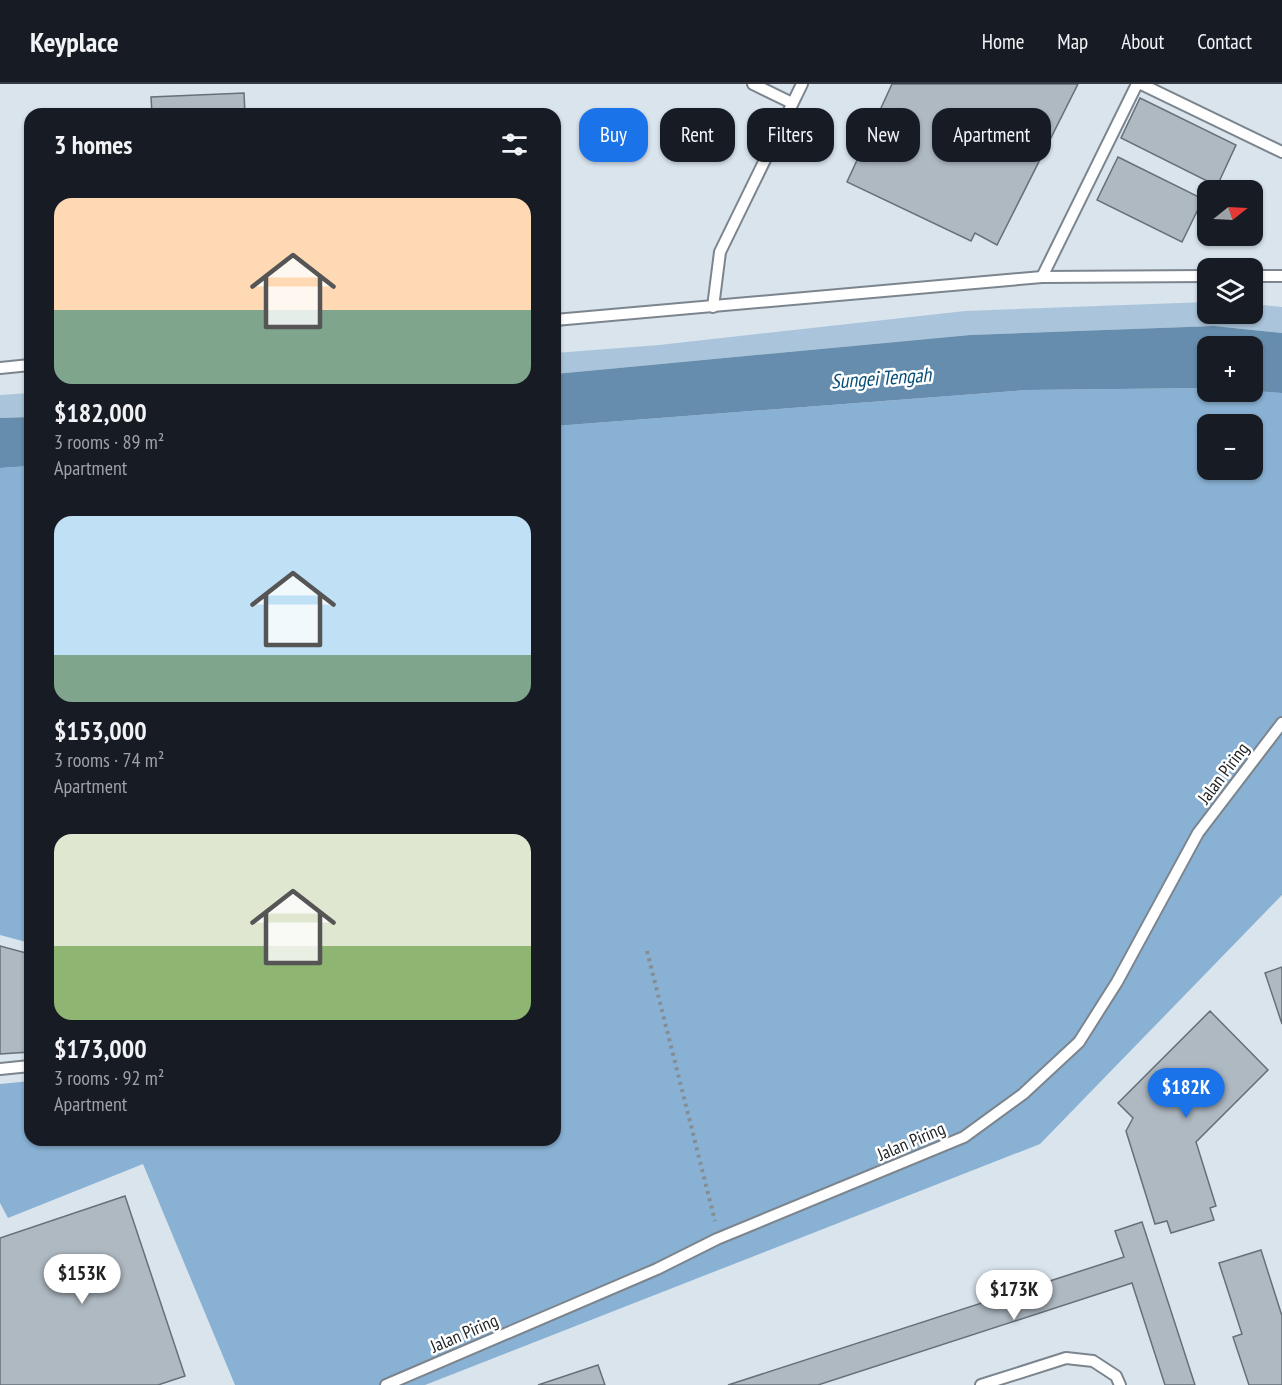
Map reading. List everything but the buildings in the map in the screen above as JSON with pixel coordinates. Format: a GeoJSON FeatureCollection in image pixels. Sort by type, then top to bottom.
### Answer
{"type":"FeatureCollection","features":[{"type":"Feature","properties":{"kind":"lane"},"geometry":{"type":"LineString","coordinates":[[753,84],[792,103]]}},
{"type":"Feature","properties":{"kind":"lane"},"geometry":{"type":"LineString","coordinates":[[713,307],[720,252],[802,84]]}},
{"type":"Feature","properties":{"kind":"lane"},"geometry":{"type":"LineString","coordinates":[[1042,278],[1139,84],[1282,152]]}},
{"type":"Feature","properties":{"kind":"lane"},"geometry":{"type":"LineString","coordinates":[[561,320],[1042,278],[1197,276]]}},
{"type":"Feature","properties":{"kind":"lane"},"geometry":{"type":"LineString","coordinates":[[1263,276],[1282,276]]}},
{"type":"Feature","properties":{"kind":"lane"},"geometry":{"type":"LineString","coordinates":[[0,368],[24,366]]}},
{"type":"Feature","properties":{"kind":"lane","name":"Jalan Piring"},"geometry":{"type":"LineString","coordinates":[[386,1385],[657,1269],[717,1239],[964,1137],[1023,1094],[1079,1042],[1117,982],[1198,834],[1282,723]]}},
{"type":"Feature","properties":{"kind":"lane"},"geometry":{"type":"LineString","coordinates":[[0,1070],[24,1067]]}},
{"type":"Feature","properties":{"kind":"lane"},"geometry":{"type":"LineString","coordinates":[[981,1385],[1065,1358],[1093,1361],[1116,1376],[1120,1385]]}},
{"type":"Feature","properties":{"kind":"path"},"geometry":{"type":"LineString","coordinates":[[646,951],[714,1211],[717,1239]]}},
{"type":"Feature","properties":{"kind":"shaded area"},"geometry":{"type":"Polygon","coordinates":[[[1197,302],[1197,324],[1263,324],[1263,305],[1282,307],[1282,333],[1214,326],[970,335],[561,373],[561,353],[659,345],[965,311],[1197,302]]]}},
{"type":"Feature","properties":{"kind":"shaded area"},"geometry":{"type":"Polygon","coordinates":[[[1197,388],[1197,402],[1263,402],[1263,392],[1282,393],[1282,895],[1040,1144],[425,1385],[235,1385],[143,1164],[8,1218],[0,1203],[0,1084],[24,1082],[24,1146],[561,1146],[561,426],[1027,390],[1197,388]]]}},
{"type":"Feature","properties":{"kind":"shaded area"},"geometry":{"type":"Polygon","coordinates":[[[24,393],[24,417],[0,418],[0,395],[24,393]]]}},
{"type":"Feature","properties":{"kind":"shaded area"},"geometry":{"type":"Polygon","coordinates":[[[24,466],[24,941],[0,935],[0,468],[24,466]]]}},
{"type":"Feature","properties":{"kind":"water","name":"Sungei Tengah"},"geometry":{"type":"Polygon","coordinates":[[[1214,326],[1282,333],[1282,393],[1263,392],[1263,336],[1197,336],[1197,388],[1027,390],[561,426],[561,373],[970,335],[1214,326]]]}},
{"type":"Feature","properties":{"kind":"water"},"geometry":{"type":"Polygon","coordinates":[[[24,417],[24,466],[0,468],[0,418],[24,417]]]}}]}
